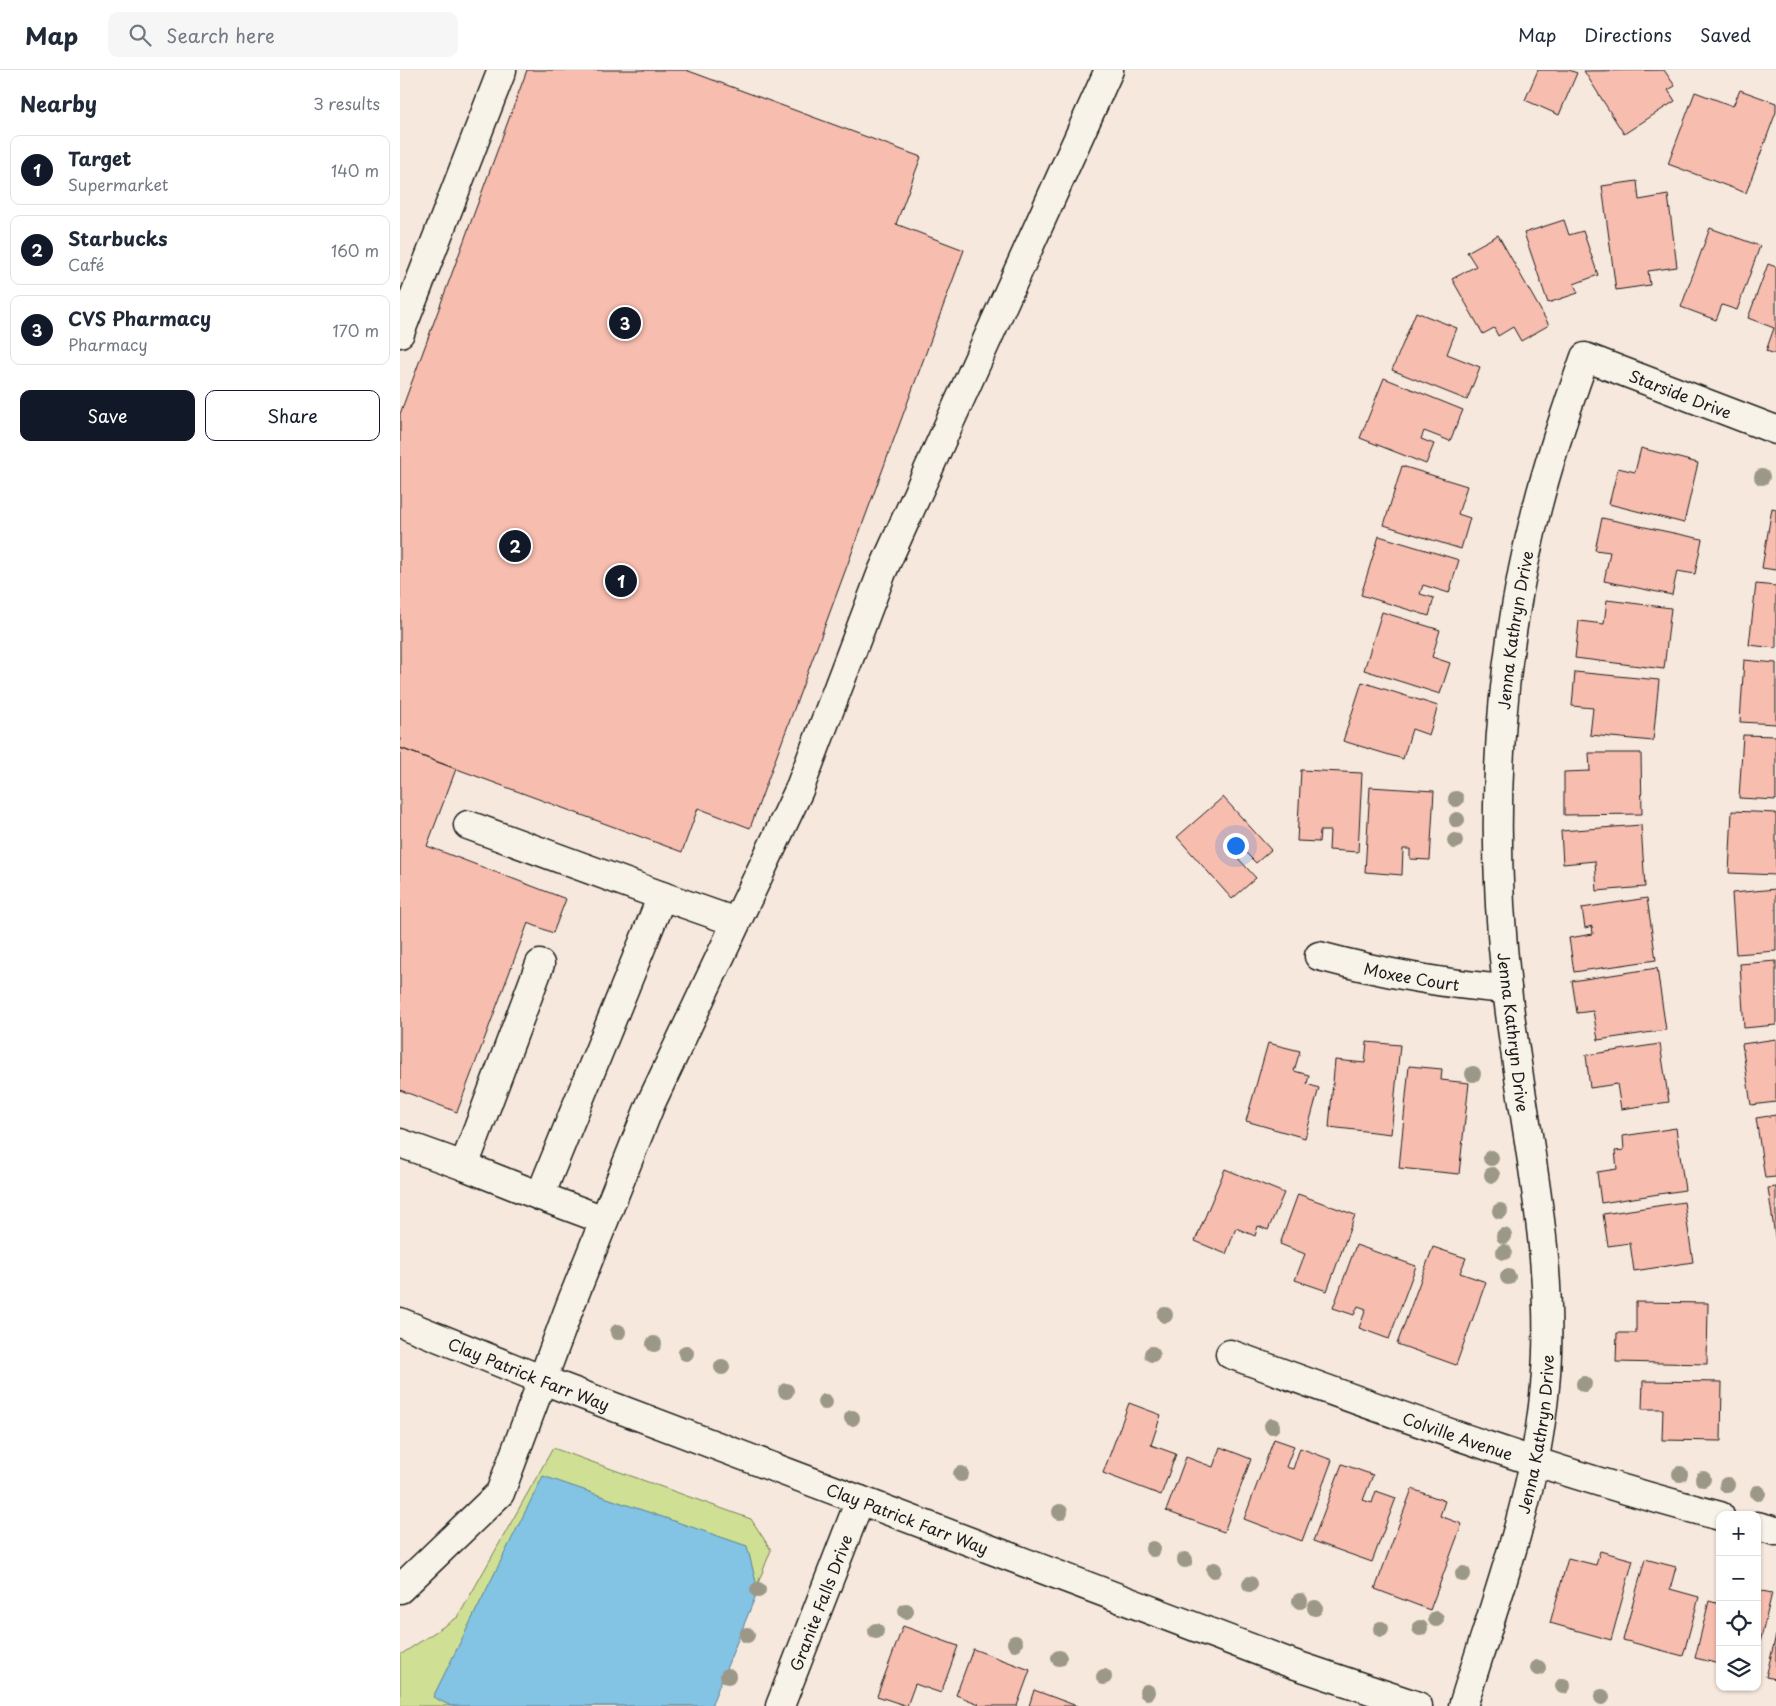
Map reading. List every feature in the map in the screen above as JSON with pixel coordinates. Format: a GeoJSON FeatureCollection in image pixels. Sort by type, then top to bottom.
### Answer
{"type":"FeatureCollection","features":[{"type":"Feature","properties":{"kind":"street"},"geometry":{"type":"LineString","coordinates":[[400,333],[502,70]]}},
{"type":"Feature","properties":{"kind":"street"},"geometry":{"type":"LineString","coordinates":[[400,1589],[500,1493],[604,1220],[651,1103],[799,790],[882,572],[1109,70]]}},
{"type":"Feature","properties":{"kind":"street","name":"Starside Drive"},"geometry":{"type":"LineString","coordinates":[[1585,357],[1776,430]]}},
{"type":"Feature","properties":{"kind":"street","name":"Jenna Kathryn Drive"},"geometry":{"type":"LineString","coordinates":[[1463,1706],[1527,1500],[1535,1462],[1546,1386],[1548,1322],[1545,1259],[1507,989],[1498,892],[1497,801],[1502,710],[1514,620],[1536,509],[1562,421],[1585,357]]}},
{"type":"Feature","properties":{"kind":"street"},"geometry":{"type":"LineString","coordinates":[[468,825],[736,922]]}},
{"type":"Feature","properties":{"kind":"street"},"geometry":{"type":"LineString","coordinates":[[540,1196],[662,896]]}},
{"type":"Feature","properties":{"kind":"street","name":"Moxee Court"},"geometry":{"type":"LineString","coordinates":[[1319,956],[1392,975],[1467,986],[1507,989]]}},
{"type":"Feature","properties":{"kind":"street"},"geometry":{"type":"LineString","coordinates":[[464,1166],[540,964]]}},
{"type":"Feature","properties":{"kind":"street"},"geometry":{"type":"LineString","coordinates":[[400,1143],[604,1220]]}},
{"type":"Feature","properties":{"kind":"street","name":"Clay Patrick Farr Way"},"geometry":{"type":"LineString","coordinates":[[400,1322],[543,1380],[1292,1664],[1418,1706]]}},
{"type":"Feature","properties":{"kind":"street","name":"Colville Avenue"},"geometry":{"type":"LineString","coordinates":[[1230,1354],[1441,1431],[1535,1462],[1716,1515]]}},
{"type":"Feature","properties":{"kind":"street","name":"Granite Falls Drive"},"geometry":{"type":"LineString","coordinates":[[780,1706],[860,1500]]}},
{"type":"Feature","properties":{"kind":"street"},"geometry":{"type":"LineString","coordinates":[[1761,1527],[1776,1531]]}},
{"type":"Feature","properties":{"kind":"green space"},"geometry":{"type":"Polygon","coordinates":[[[553,1448],[751,1519],[771,1550],[710,1706],[400,1706],[400,1655],[458,1617],[553,1448]]]}},
{"type":"Feature","properties":{"kind":"water"},"geometry":{"type":"Polygon","coordinates":[[[543,1476],[747,1546],[758,1590],[711,1706],[451,1706],[433,1697],[543,1476]]]}},
{"type":"Feature","properties":{"kind":"building"},"geometry":{"type":"Polygon","coordinates":[[[527,70],[686,70],[921,157],[896,224],[964,250],[750,828],[698,808],[682,852],[400,748],[400,414],[527,70]]]}},
{"type":"Feature","properties":{"kind":"building"},"geometry":{"type":"Polygon","coordinates":[[[1538,70],[1569,70],[1577,73],[1559,115],[1525,100],[1538,70]]]}},
{"type":"Feature","properties":{"kind":"building"},"geometry":{"type":"Polygon","coordinates":[[[1664,70],[1675,86],[1668,90],[1675,101],[1624,134],[1584,71],[1664,70]]]}},
{"type":"Feature","properties":{"kind":"building"},"geometry":{"type":"Polygon","coordinates":[[[1740,90],[1776,103],[1776,112],[1746,193],[1668,164],[1695,92],[1733,106],[1740,90]]]}},
{"type":"Feature","properties":{"kind":"building"},"geometry":{"type":"Polygon","coordinates":[[[1637,181],[1639,200],[1668,195],[1677,267],[1648,271],[1650,285],[1616,290],[1602,186],[1637,181]]]}},
{"type":"Feature","properties":{"kind":"building"},"geometry":{"type":"Polygon","coordinates":[[[1564,220],[1569,235],[1583,231],[1598,275],[1574,284],[1578,293],[1548,303],[1524,233],[1564,220]]]}},
{"type":"Feature","properties":{"kind":"building"},"geometry":{"type":"Polygon","coordinates":[[[1710,228],[1760,246],[1737,310],[1722,305],[1716,320],[1681,307],[1710,228]]]}},
{"type":"Feature","properties":{"kind":"building"},"geometry":{"type":"Polygon","coordinates":[[[1498,235],[1549,325],[1521,341],[1513,327],[1498,336],[1494,328],[1483,334],[1452,279],[1476,266],[1467,252],[1498,235]]]}},
{"type":"Feature","properties":{"kind":"building"},"geometry":{"type":"Polygon","coordinates":[[[1768,264],[1776,267],[1776,354],[1766,351],[1774,328],[1748,318],[1768,264]]]}},
{"type":"Feature","properties":{"kind":"building"},"geometry":{"type":"Polygon","coordinates":[[[1416,312],[1457,328],[1447,354],[1480,367],[1467,400],[1392,370],[1416,312]]]}},
{"type":"Feature","properties":{"kind":"building"},"geometry":{"type":"Polygon","coordinates":[[[1384,378],[1463,410],[1450,441],[1424,431],[1421,439],[1434,444],[1426,464],[1360,438],[1384,378]]]}},
{"type":"Feature","properties":{"kind":"building"},"geometry":{"type":"Polygon","coordinates":[[[1641,448],[1698,463],[1684,523],[1609,504],[1618,468],[1635,472],[1641,448]]]}},
{"type":"Feature","properties":{"kind":"building"},"geometry":{"type":"Polygon","coordinates":[[[1402,466],[1467,486],[1458,514],[1470,518],[1461,549],[1384,525],[1402,466]]]}},
{"type":"Feature","properties":{"kind":"building"},"geometry":{"type":"Polygon","coordinates":[[[1772,508],[1776,509],[1776,570],[1762,568],[1772,508]]]}},
{"type":"Feature","properties":{"kind":"building"},"geometry":{"type":"Polygon","coordinates":[[[1602,518],[1702,539],[1695,574],[1677,571],[1672,595],[1604,581],[1610,552],[1595,550],[1602,518]]]}},
{"type":"Feature","properties":{"kind":"building"},"geometry":{"type":"Polygon","coordinates":[[[1379,536],[1459,560],[1449,593],[1423,585],[1420,594],[1434,598],[1429,616],[1361,595],[1379,536]]]}},
{"type":"Feature","properties":{"kind":"building"},"geometry":{"type":"Polygon","coordinates":[[[1756,584],[1776,586],[1776,648],[1749,645],[1756,584]]]}},
{"type":"Feature","properties":{"kind":"building"},"geometry":{"type":"Polygon","coordinates":[[[1607,600],[1671,608],[1664,669],[1575,658],[1579,621],[1604,624],[1607,600]]]}},
{"type":"Feature","properties":{"kind":"building"},"geometry":{"type":"Polygon","coordinates":[[[1382,612],[1440,630],[1432,657],[1450,663],[1440,694],[1364,670],[1382,612]]]}},
{"type":"Feature","properties":{"kind":"building"},"geometry":{"type":"Polygon","coordinates":[[[1744,660],[1776,663],[1776,724],[1740,722],[1744,660]]]}},
{"type":"Feature","properties":{"kind":"building"},"geometry":{"type":"Polygon","coordinates":[[[1575,672],[1659,680],[1653,741],[1590,735],[1593,708],[1572,706],[1575,672]]]}},
{"type":"Feature","properties":{"kind":"building"},"geometry":{"type":"Polygon","coordinates":[[[1362,682],[1438,706],[1429,735],[1412,729],[1403,759],[1343,741],[1362,682]]]}},
{"type":"Feature","properties":{"kind":"building"},"geometry":{"type":"Polygon","coordinates":[[[1743,735],[1776,736],[1776,800],[1739,798],[1743,735]]]}},
{"type":"Feature","properties":{"kind":"building"},"geometry":{"type":"Polygon","coordinates":[[[400,748],[456,769],[427,846],[566,899],[553,933],[528,923],[457,1112],[400,1090],[400,748]]]}},
{"type":"Feature","properties":{"kind":"building"},"geometry":{"type":"Polygon","coordinates":[[[1589,753],[1641,753],[1642,814],[1564,815],[1564,772],[1590,771],[1589,753]]]}},
{"type":"Feature","properties":{"kind":"building"},"geometry":{"type":"Polygon","coordinates":[[[1301,770],[1362,773],[1358,852],[1329,850],[1330,831],[1320,831],[1319,842],[1297,841],[1301,770]]]}},
{"type":"Feature","properties":{"kind":"building"},"geometry":{"type":"Polygon","coordinates":[[[1370,787],[1434,791],[1430,860],[1410,859],[1410,849],[1403,849],[1402,875],[1365,872],[1370,787]]]}},
{"type":"Feature","properties":{"kind":"building"},"geometry":{"type":"Polygon","coordinates":[[[1223,797],[1271,850],[1256,863],[1244,851],[1237,857],[1256,878],[1232,899],[1177,837],[1223,797]]]}},
{"type":"Feature","properties":{"kind":"building"},"geometry":{"type":"Polygon","coordinates":[[[1732,811],[1776,813],[1776,875],[1729,873],[1732,811]]]}},
{"type":"Feature","properties":{"kind":"building"},"geometry":{"type":"Polygon","coordinates":[[[1641,825],[1645,887],[1597,891],[1595,861],[1563,864],[1561,831],[1641,825]]]}},
{"type":"Feature","properties":{"kind":"building"},"geometry":{"type":"Polygon","coordinates":[[[1776,889],[1776,951],[1736,954],[1732,893],[1776,889]]]}},
{"type":"Feature","properties":{"kind":"building"},"geometry":{"type":"Polygon","coordinates":[[[1647,898],[1656,960],[1574,972],[1569,938],[1593,934],[1592,926],[1585,928],[1582,908],[1647,898]]]}},
{"type":"Feature","properties":{"kind":"building"},"geometry":{"type":"Polygon","coordinates":[[[1776,961],[1776,1025],[1744,1028],[1740,964],[1776,961]]]}},
{"type":"Feature","properties":{"kind":"building"},"geometry":{"type":"Polygon","coordinates":[[[1657,968],[1666,1030],[1598,1040],[1593,1011],[1577,1013],[1572,981],[1657,968]]]}},
{"type":"Feature","properties":{"kind":"building"},"geometry":{"type":"Polygon","coordinates":[[[1776,1039],[1776,1102],[1751,1105],[1742,1044],[1776,1039]]]}},
{"type":"Feature","properties":{"kind":"building"},"geometry":{"type":"Polygon","coordinates":[[[1367,1042],[1400,1045],[1391,1134],[1329,1127],[1335,1060],[1365,1063],[1367,1042]]]}},
{"type":"Feature","properties":{"kind":"building"},"geometry":{"type":"Polygon","coordinates":[[[1268,1043],[1300,1051],[1294,1071],[1309,1075],[1307,1084],[1319,1088],[1305,1138],[1246,1121],[1268,1043]]]}},
{"type":"Feature","properties":{"kind":"building"},"geometry":{"type":"Polygon","coordinates":[[[1660,1044],[1669,1102],[1621,1109],[1617,1084],[1590,1088],[1586,1055],[1660,1044]]]}},
{"type":"Feature","properties":{"kind":"building"},"geometry":{"type":"Polygon","coordinates":[[[1409,1066],[1442,1069],[1441,1080],[1469,1083],[1459,1174],[1399,1168],[1409,1066]]]}},
{"type":"Feature","properties":{"kind":"building"},"geometry":{"type":"Polygon","coordinates":[[[1776,1115],[1776,1177],[1765,1178],[1756,1118],[1776,1115]]]}},
{"type":"Feature","properties":{"kind":"building"},"geometry":{"type":"Polygon","coordinates":[[[1676,1128],[1685,1190],[1601,1203],[1597,1172],[1617,1169],[1615,1151],[1624,1150],[1623,1136],[1676,1128]]]}},
{"type":"Feature","properties":{"kind":"building"},"geometry":{"type":"Polygon","coordinates":[[[1225,1169],[1284,1193],[1268,1230],[1258,1226],[1255,1236],[1236,1228],[1226,1254],[1195,1241],[1225,1169]]]}},
{"type":"Feature","properties":{"kind":"building"},"geometry":{"type":"Polygon","coordinates":[[[1776,1187],[1776,1243],[1768,1188],[1776,1187]]]}},
{"type":"Feature","properties":{"kind":"building"},"geometry":{"type":"Polygon","coordinates":[[[1298,1194],[1355,1215],[1327,1291],[1295,1280],[1305,1254],[1280,1244],[1298,1194]]]}},
{"type":"Feature","properties":{"kind":"building"},"geometry":{"type":"Polygon","coordinates":[[[1684,1202],[1693,1262],[1634,1271],[1630,1243],[1608,1246],[1603,1214],[1684,1202]]]}},
{"type":"Feature","properties":{"kind":"building"},"geometry":{"type":"Polygon","coordinates":[[[1356,1245],[1416,1266],[1389,1339],[1359,1328],[1366,1309],[1358,1306],[1354,1315],[1333,1308],[1356,1245]]]}},
{"type":"Feature","properties":{"kind":"building"},"geometry":{"type":"Polygon","coordinates":[[[1433,1247],[1466,1258],[1460,1273],[1486,1282],[1456,1365],[1397,1344],[1433,1247]]]}},
{"type":"Feature","properties":{"kind":"building"},"geometry":{"type":"Polygon","coordinates":[[[1636,1302],[1708,1303],[1707,1364],[1616,1362],[1617,1333],[1636,1333],[1636,1302]]]}},
{"type":"Feature","properties":{"kind":"building"},"geometry":{"type":"Polygon","coordinates":[[[1643,1381],[1722,1382],[1721,1441],[1662,1440],[1663,1409],[1642,1409],[1643,1381]]]}},
{"type":"Feature","properties":{"kind":"building"},"geometry":{"type":"Polygon","coordinates":[[[1129,1403],[1161,1415],[1151,1445],[1176,1454],[1161,1495],[1103,1473],[1129,1403]]]}},
{"type":"Feature","properties":{"kind":"building"},"geometry":{"type":"Polygon","coordinates":[[[1274,1439],[1294,1446],[1286,1467],[1293,1469],[1300,1448],[1332,1460],[1302,1541],[1244,1519],[1274,1439]]]}},
{"type":"Feature","properties":{"kind":"building"},"geometry":{"type":"Polygon","coordinates":[[[1220,1447],[1251,1459],[1224,1532],[1166,1511],[1186,1457],[1213,1467],[1220,1447]]]}},
{"type":"Feature","properties":{"kind":"building"},"geometry":{"type":"Polygon","coordinates":[[[1342,1464],[1373,1475],[1363,1500],[1372,1503],[1376,1491],[1396,1498],[1372,1562],[1313,1541],[1342,1464]]]}},
{"type":"Feature","properties":{"kind":"building"},"geometry":{"type":"Polygon","coordinates":[[[1412,1489],[1445,1501],[1440,1516],[1462,1524],[1430,1610],[1375,1589],[1412,1489]]]}},
{"type":"Feature","properties":{"kind":"building"},"geometry":{"type":"Polygon","coordinates":[[[1600,1551],[1633,1560],[1611,1640],[1550,1623],[1568,1558],[1596,1565],[1600,1551]]]}},
{"type":"Feature","properties":{"kind":"building"},"geometry":{"type":"Polygon","coordinates":[[[1645,1559],[1676,1567],[1670,1589],[1699,1597],[1683,1656],[1623,1640],[1645,1559]]]}},
{"type":"Feature","properties":{"kind":"building"},"geometry":{"type":"Polygon","coordinates":[[[1761,1591],[1772,1593],[1761,1638],[1761,1591]]]}},
{"type":"Feature","properties":{"kind":"building"},"geometry":{"type":"Polygon","coordinates":[[[1709,1601],[1716,1603],[1716,1663],[1695,1658],[1709,1601]]]}},
{"type":"Feature","properties":{"kind":"building"},"geometry":{"type":"Polygon","coordinates":[[[903,1626],[958,1646],[941,1693],[915,1684],[907,1706],[877,1696],[903,1626]]]}},
{"type":"Feature","properties":{"kind":"building"},"geometry":{"type":"Polygon","coordinates":[[[1776,1635],[1776,1679],[1766,1677],[1776,1635]]]}},
{"type":"Feature","properties":{"kind":"building"},"geometry":{"type":"Polygon","coordinates":[[[973,1649],[1030,1670],[1017,1706],[979,1706],[979,1704],[956,1695],[973,1649]]]}},
{"type":"Feature","properties":{"kind":"building"},"geometry":{"type":"Polygon","coordinates":[[[1034,1690],[1077,1706],[1029,1706],[1034,1690]]]}},
{"type":"Feature","properties":{"kind":"place","name":"CVS Pharmacy"},"geometry":{"type":"Point","coordinates":[625,323]}},
{"type":"Feature","properties":{"kind":"place","name":"Starbucks"},"geometry":{"type":"Point","coordinates":[515,546]}},
{"type":"Feature","properties":{"kind":"place","name":"Target"},"geometry":{"type":"Point","coordinates":[621,581]}}]}
